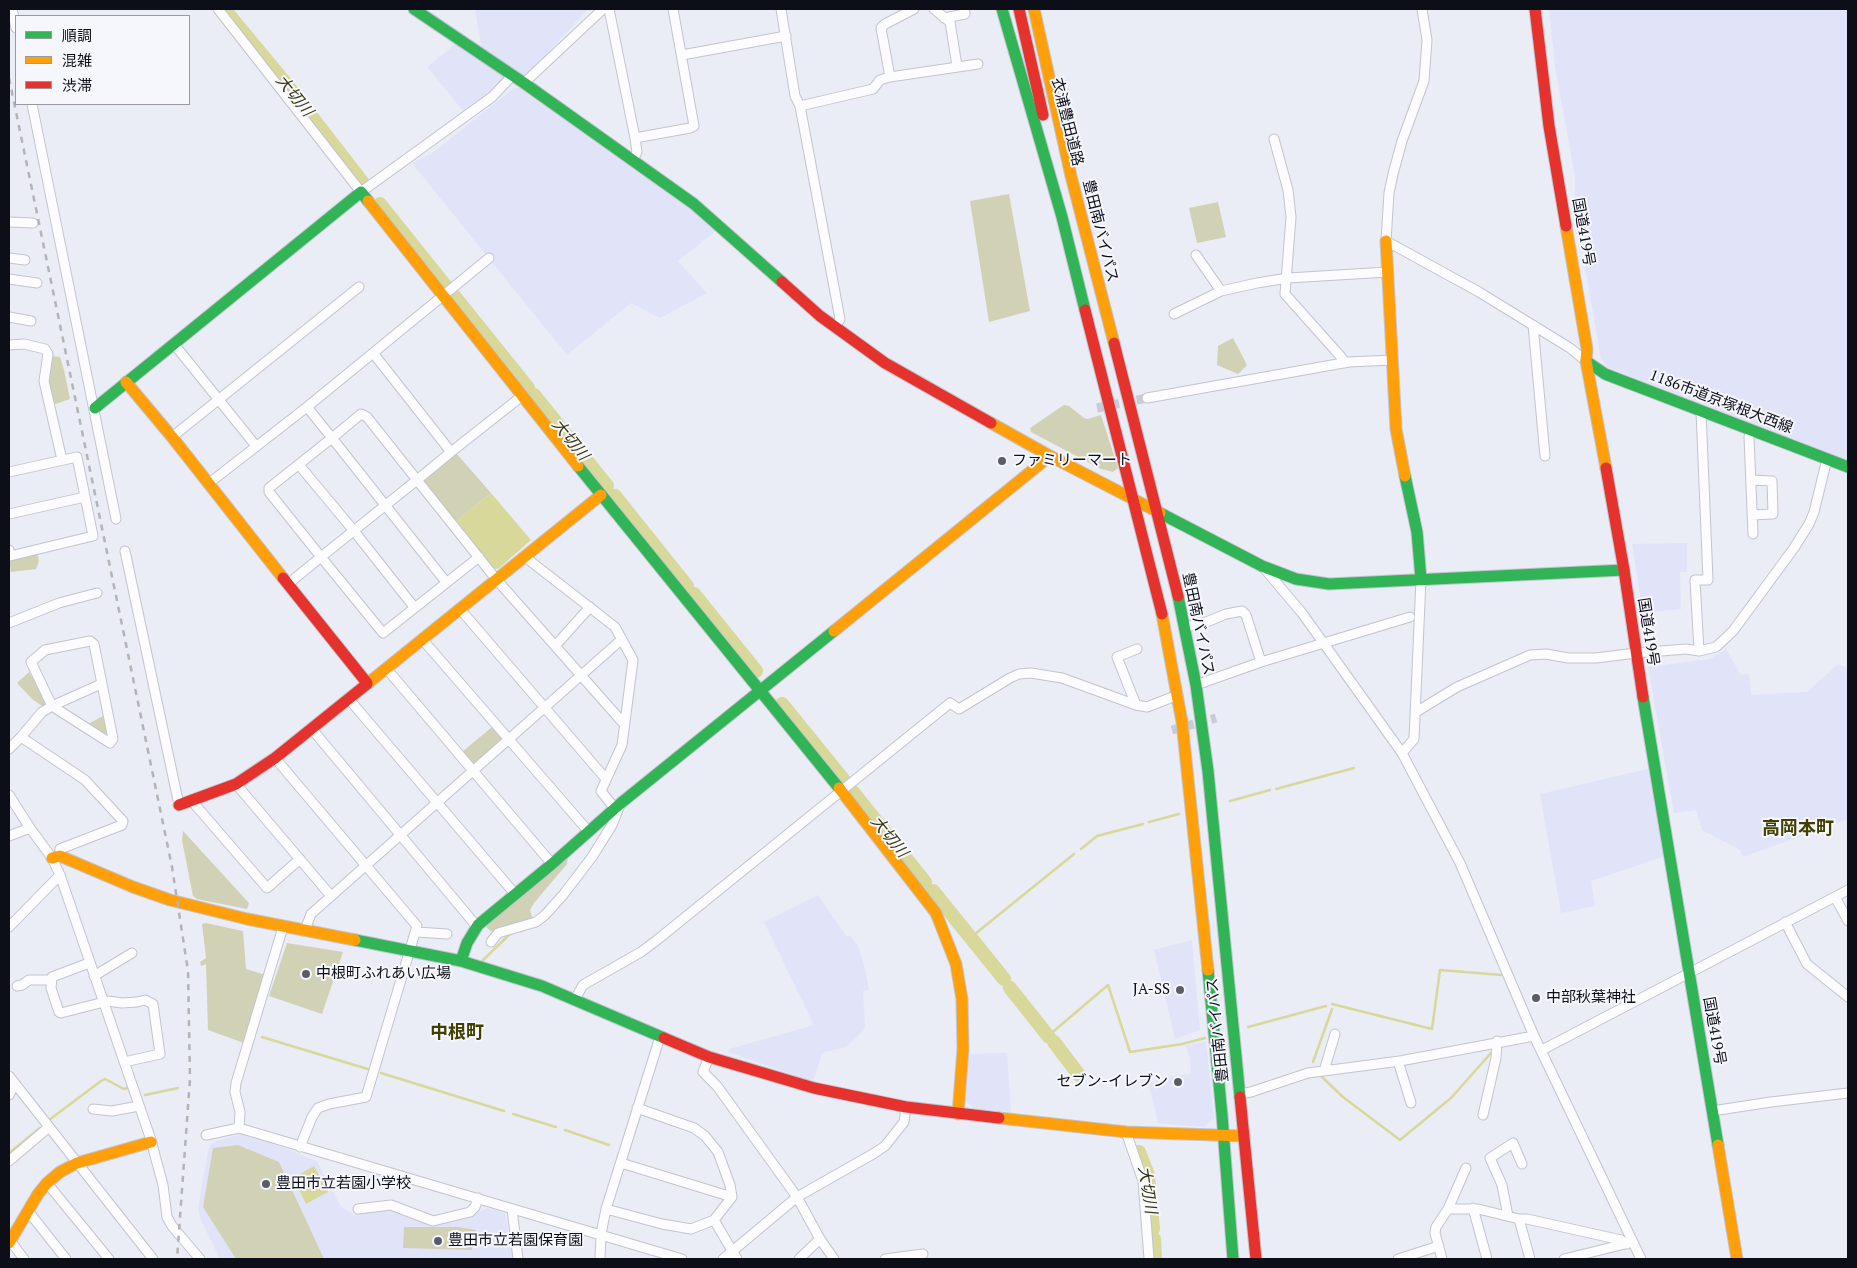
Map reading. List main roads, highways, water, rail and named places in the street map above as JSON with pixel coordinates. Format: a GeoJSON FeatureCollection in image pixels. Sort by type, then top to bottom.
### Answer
{"type":"FeatureCollection","features":[{"type":"Feature","properties":{"kind":"main road"},"geometry":{"type":"LineString","coordinates":[[414,9],[524,83],[694,204],[820,316],[885,363],[1050,456],[1130,496],[1160,516],[1262,566],[1289,577],[1328,584],[1624,570]]}},
{"type":"Feature","properties":{"kind":"main road","name":"豊田南バイパス"},"geometry":{"type":"LineString","coordinates":[[1002,9],[1062,217],[1130,496],[1155,584],[1178,695],[1188,774],[1233,1259]]}},
{"type":"Feature","properties":{"kind":"main road","name":"衣浦豊田道路"},"geometry":{"type":"LineString","coordinates":[[1018,9],[1028,38],[1070,197],[1088,241]]}},
{"type":"Feature","properties":{"kind":"main road","name":"衣浦豊田道路"},"geometry":{"type":"LineString","coordinates":[[1025,9],[1028,38],[1057,180],[1062,217]]}},
{"type":"Feature","properties":{"kind":"main road","name":"豊田南バイパス"},"geometry":{"type":"LineString","coordinates":[[1034,9],[1071,176],[1117,360],[1160,516],[1196,685],[1208,771],[1256,1259]]}},
{"type":"Feature","properties":{"kind":"main road","name":"国道419号"},"geometry":{"type":"LineString","coordinates":[[1535,9],[1549,126],[1587,350],[1586,361],[1624,570],[1636,653],[1737,1259]]}},
{"type":"Feature","properties":{"kind":"main road"},"geometry":{"type":"LineString","coordinates":[[94,408],[361,192],[601,495],[841,791],[936,913],[956,964],[964,1024],[958,1114]]}},
{"type":"Feature","properties":{"kind":"main road"},"geometry":{"type":"LineString","coordinates":[[1386,241],[1396,430],[1416,532],[1421,579]]}},
{"type":"Feature","properties":{"kind":"main road"},"geometry":{"type":"LineString","coordinates":[[1117,360],[1120,411],[1137,480],[1136,490],[1130,496]]}},
{"type":"Feature","properties":{"kind":"main road","name":"1186市道京塚根大西線"},"geometry":{"type":"LineString","coordinates":[[1586,361],[1606,374],[1848,467]]}},
{"type":"Feature","properties":{"kind":"main road"},"geometry":{"type":"LineString","coordinates":[[126,382],[172,437],[367,683]]}},
{"type":"Feature","properties":{"kind":"main road"},"geometry":{"type":"LineString","coordinates":[[461,961],[467,943],[478,925],[618,806],[1050,456]]}},
{"type":"Feature","properties":{"kind":"main road"},"geometry":{"type":"LineString","coordinates":[[179,805],[236,784],[275,758],[601,495]]}},
{"type":"Feature","properties":{"kind":"main road"},"geometry":{"type":"LineString","coordinates":[[1160,516],[1154,525],[1153,534],[1170,603],[1170,652]]}},
{"type":"Feature","properties":{"kind":"main road"},"geometry":{"type":"LineString","coordinates":[[56,857],[152,895],[283,926],[461,961],[542,986],[709,1058],[814,1088],[906,1107],[958,1114],[1126,1132],[1243,1136]]}},
{"type":"Feature","properties":{"kind":"main road"},"geometry":{"type":"LineString","coordinates":[[1223,1136],[1230,1131],[1232,1124],[1223,1035],[1228,980]]}},
{"type":"Feature","properties":{"kind":"main road"},"geometry":{"type":"LineString","coordinates":[[9,1241],[47,1182],[60,1172],[77,1163],[151,1142]]}},
{"type":"Feature","properties":{"kind":"waterway","name":"大切川"},"geometry":{"type":"LineString","coordinates":[[224,9],[287,85],[363,183]]}},
{"type":"Feature","properties":{"kind":"waterway","name":"大切川"},"geometry":{"type":"LineString","coordinates":[[380,204],[448,289]]}},
{"type":"Feature","properties":{"kind":"waterway","name":"大切川"},"geometry":{"type":"LineString","coordinates":[[454,296],[528,388]]}},
{"type":"Feature","properties":{"kind":"waterway","name":"大切川"},"geometry":{"type":"LineString","coordinates":[[534,395],[607,486]]}},
{"type":"Feature","properties":{"kind":"waterway","name":"大切川"},"geometry":{"type":"LineString","coordinates":[[615,496],[687,586]]}},
{"type":"Feature","properties":{"kind":"waterway","name":"大切川"},"geometry":{"type":"LineString","coordinates":[[694,594],[756,671]]}},
{"type":"Feature","properties":{"kind":"waterway","name":"大切川"},"geometry":{"type":"LineString","coordinates":[[782,704],[846,783]]}},
{"type":"Feature","properties":{"kind":"waterway"},"geometry":{"type":"LineString","coordinates":[[1276,789],[1354,768]]}},
{"type":"Feature","properties":{"kind":"waterway"},"geometry":{"type":"LineString","coordinates":[[1230,801],[1270,790]]}},
{"type":"Feature","properties":{"kind":"waterway","name":"大切川"},"geometry":{"type":"LineString","coordinates":[[853,792],[925,882]]}},
{"type":"Feature","properties":{"kind":"waterway"},"geometry":{"type":"LineString","coordinates":[[1149,822],[1179,814]]}},
{"type":"Feature","properties":{"kind":"waterway"},"geometry":{"type":"LineString","coordinates":[[1081,849],[1097,836],[1143,824]]}},
{"type":"Feature","properties":{"kind":"waterway"},"geometry":{"type":"LineString","coordinates":[[970,938],[1074,854]]}},
{"type":"Feature","properties":{"kind":"waterway","name":"大切川"},"geometry":{"type":"LineString","coordinates":[[933,891],[1004,979]]}},
{"type":"Feature","properties":{"kind":"waterway"},"geometry":{"type":"LineString","coordinates":[[481,962],[510,934]]}},
{"type":"Feature","properties":{"kind":"waterway"},"geometry":{"type":"LineString","coordinates":[[1332,1004],[1432,1029],[1440,970],[1502,975]]}},
{"type":"Feature","properties":{"kind":"waterway"},"geometry":{"type":"LineString","coordinates":[[1048,1036],[1108,985],[1130,1052],[1182,1044],[1205,1038]]}},
{"type":"Feature","properties":{"kind":"waterway","name":"大切川"},"geometry":{"type":"LineString","coordinates":[[1010,988],[1049,1037]]}},
{"type":"Feature","properties":{"kind":"waterway"},"geometry":{"type":"LineString","coordinates":[[1248,1027],[1326,1006]]}},
{"type":"Feature","properties":{"kind":"waterway"},"geometry":{"type":"LineString","coordinates":[[1313,1062],[1332,1009]]}},
{"type":"Feature","properties":{"kind":"waterway"},"geometry":{"type":"LineString","coordinates":[[262,1037],[371,1070]]}},
{"type":"Feature","properties":{"kind":"waterway","name":"大切川"},"geometry":{"type":"LineString","coordinates":[[1054,1042],[1079,1075]]}},
{"type":"Feature","properties":{"kind":"waterway"},"geometry":{"type":"LineString","coordinates":[[1321,1076],[1343,1097],[1400,1140],[1451,1098],[1491,1053]]}},
{"type":"Feature","properties":{"kind":"waterway"},"geometry":{"type":"LineString","coordinates":[[381,1073],[504,1111]]}},
{"type":"Feature","properties":{"kind":"waterway"},"geometry":{"type":"LineString","coordinates":[[49,1120],[105,1079],[124,1089],[128,1088]]}},
{"type":"Feature","properties":{"kind":"waterway"},"geometry":{"type":"LineString","coordinates":[[145,1095],[178,1088]]}},
{"type":"Feature","properties":{"kind":"waterway"},"geometry":{"type":"LineString","coordinates":[[513,1114],[556,1127]]}},
{"type":"Feature","properties":{"kind":"waterway"},"geometry":{"type":"LineString","coordinates":[[9,1153],[40,1128]]}},
{"type":"Feature","properties":{"kind":"waterway"},"geometry":{"type":"LineString","coordinates":[[565,1130],[609,1145]]}},
{"type":"Feature","properties":{"kind":"waterway","name":"大切川"},"geometry":{"type":"LineString","coordinates":[[1139,1152],[1148,1175],[1153,1229]]}},
{"type":"Feature","properties":{"kind":"waterway","name":"大切川"},"geometry":{"type":"LineString","coordinates":[[1154,1239],[1155,1259]]}},
{"type":"Feature","properties":{"kind":"tunnel"},"geometry":{"type":"LineString","coordinates":[[1097,408],[1147,398]]}},
{"type":"Feature","properties":{"kind":"tunnel"},"geometry":{"type":"LineString","coordinates":[[1172,730],[1216,718]]}},
{"type":"Feature","properties":{"kind":"railway"},"geometry":{"type":"LineString","coordinates":[[9,78],[172,867],[188,971],[190,1079],[177,1259]]}},
{"type":"Feature","properties":{"kind":"place","name":"ファミリーマート"},"geometry":{"type":"Point","coordinates":[1002,461]}},
{"type":"Feature","properties":{"kind":"place","name":"中根町ふれあい広場"},"geometry":{"type":"Point","coordinates":[306,974]}},
{"type":"Feature","properties":{"kind":"place","name":"JA-SS"},"geometry":{"type":"Point","coordinates":[1180,990]}},
{"type":"Feature","properties":{"kind":"place","name":"中部秋葉神社"},"geometry":{"type":"Point","coordinates":[1536,998]}},
{"type":"Feature","properties":{"kind":"place","name":"セブン-イレブン"},"geometry":{"type":"Point","coordinates":[1178,1082]}},
{"type":"Feature","properties":{"kind":"place","name":"豊田市立若園小学校"},"geometry":{"type":"Point","coordinates":[266,1184]}},
{"type":"Feature","properties":{"kind":"place","name":"豊田市立若園保育園"},"geometry":{"type":"Point","coordinates":[438,1241]}},
{"type":"Feature","properties":{"kind":"district","name":"高岡本町"},"geometry":{"type":"Point","coordinates":[1798,829]}},
{"type":"Feature","properties":{"kind":"district","name":"中根町"},"geometry":{"type":"Point","coordinates":[457,1033]}}]}
